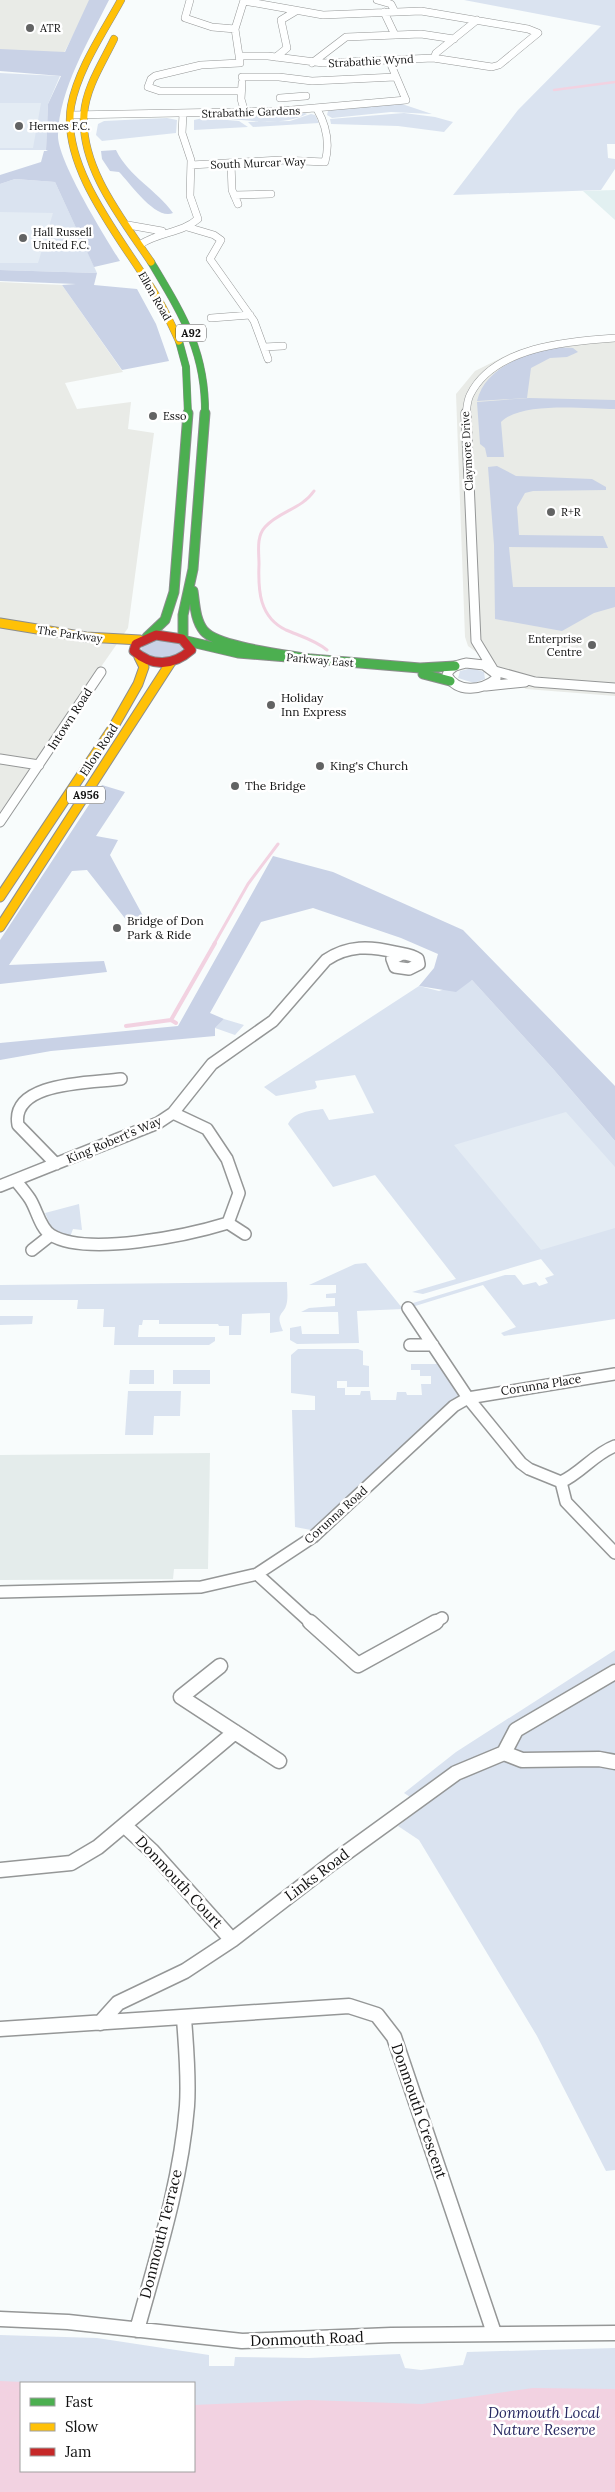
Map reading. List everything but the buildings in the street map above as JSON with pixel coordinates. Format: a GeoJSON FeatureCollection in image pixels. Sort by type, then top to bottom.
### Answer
{"type":"FeatureCollection","features":[{"type":"Feature","properties":{"kind":"main road","name":"Ellon Road"},"geometry":{"type":"LineString","coordinates":[[121,0],[83,75],[70,115],[70,133],[77,160],[100,204],[171,323],[179,342],[186,370],[188,416],[174,592],[165,620],[144,639]]}},
{"type":"Feature","properties":{"kind":"main road","name":"Ellon Road"},"geometry":{"type":"LineString","coordinates":[[132,0],[110,46],[84,115],[86,144],[98,174],[180,309],[195,341],[202,370],[204,395],[202,455],[192,576],[181,622],[185,640]]}},
{"type":"Feature","properties":{"kind":"main road"},"geometry":{"type":"LineString","coordinates":[[192,576],[197,623],[209,636],[219,642],[235,647],[315,660]]}},
{"type":"Feature","properties":{"kind":"main road","name":"The Parkway"},"geometry":{"type":"LineString","coordinates":[[0,624],[86,637],[144,639],[166,635],[185,640]]}},
{"type":"Feature","properties":{"kind":"main road","name":"The Parkway"},"geometry":{"type":"LineString","coordinates":[[0,624],[59,642],[120,651],[156,662],[171,662]]}},
{"type":"Feature","properties":{"kind":"main road","name":"A92"},"geometry":{"type":"LineString","coordinates":[[137,656],[134,647],[144,639]]}},
{"type":"Feature","properties":{"kind":"main road","name":"A92"},"geometry":{"type":"LineString","coordinates":[[183,658],[191,650],[185,640]]}},
{"type":"Feature","properties":{"kind":"main road","name":"Parkway East"},"geometry":{"type":"LineString","coordinates":[[185,640],[230,652],[315,660],[427,668],[457,665]]}},
{"type":"Feature","properties":{"kind":"main road","name":"Ellon Road"},"geometry":{"type":"LineString","coordinates":[[0,897],[4,885],[114,726],[138,684],[144,667],[137,656]]}},
{"type":"Feature","properties":{"kind":"main road","name":"Parkway East"},"geometry":{"type":"LineString","coordinates":[[171,662],[183,658],[216,656],[421,674],[450,681]]}},
{"type":"Feature","properties":{"kind":"main road","name":"Ellon Road"},"geometry":{"type":"LineString","coordinates":[[0,927],[120,744],[171,662]]}},
{"type":"Feature","properties":{"kind":"street"},"geometry":{"type":"LineString","coordinates":[[190,0],[185,18],[216,28],[236,29]]}},
{"type":"Feature","properties":{"kind":"street"},"geometry":{"type":"LineString","coordinates":[[377,0],[391,4],[395,12]]}},
{"type":"Feature","properties":{"kind":"street"},"geometry":{"type":"LineString","coordinates":[[245,113],[240,91],[242,77],[236,29],[244,1],[329,16],[421,11],[477,20]]}},
{"type":"Feature","properties":{"kind":"street"},"geometry":{"type":"LineString","coordinates":[[276,57],[286,48],[281,20],[296,10]]}},
{"type":"Feature","properties":{"kind":"street"},"geometry":{"type":"LineString","coordinates":[[384,12],[395,35]]}},
{"type":"Feature","properties":{"kind":"street"},"geometry":{"type":"LineString","coordinates":[[434,58],[436,53],[477,20]]}},
{"type":"Feature","properties":{"kind":"street","name":"Strabathie Wynd"},"geometry":{"type":"LineString","coordinates":[[240,91],[157,90],[148,87],[152,78],[201,64],[276,57],[312,62],[434,58],[491,67],[502,63],[538,33],[528,29],[477,20]]}},
{"type":"Feature","properties":{"kind":"street"},"geometry":{"type":"LineString","coordinates":[[312,62],[343,38],[425,34],[454,39]]}},
{"type":"Feature","properties":{"kind":"street","name":"Strabathie Gardens"},"geometry":{"type":"LineString","coordinates":[[70,115],[245,113],[317,109],[406,100],[389,60]]}},
{"type":"Feature","properties":{"kind":"street"},"geometry":{"type":"LineString","coordinates":[[242,77],[294,78],[312,81],[395,77]]}},
{"type":"Feature","properties":{"kind":"street","name":"Strabathie Gardens"},"geometry":{"type":"LineString","coordinates":[[291,92],[294,78]]}},
{"type":"Feature","properties":{"kind":"street","name":"Strabathie Gardens"},"geometry":{"type":"LineString","coordinates":[[280,98],[291,92],[306,96]]}},
{"type":"Feature","properties":{"kind":"street","name":"South Murcar Way"},"geometry":{"type":"LineString","coordinates":[[192,165],[288,160],[325,162],[328,144],[322,118],[317,109]]}},
{"type":"Feature","properties":{"kind":"street"},"geometry":{"type":"LineString","coordinates":[[141,244],[154,235],[187,227],[199,218],[190,196],[192,165],[182,133],[183,114]]}},
{"type":"Feature","properties":{"kind":"street"},"geometry":{"type":"LineString","coordinates":[[231,163],[234,195],[238,204]]}},
{"type":"Feature","properties":{"kind":"street"},"geometry":{"type":"LineString","coordinates":[[234,195],[271,194]]}},
{"type":"Feature","properties":{"kind":"street"},"geometry":{"type":"LineString","coordinates":[[128,225],[167,231]]}},
{"type":"Feature","properties":{"kind":"street"},"geometry":{"type":"LineString","coordinates":[[187,227],[214,234],[221,240],[220,245],[212,253],[210,259],[250,315],[268,359]]}},
{"type":"Feature","properties":{"kind":"street"},"geometry":{"type":"LineString","coordinates":[[211,318],[250,315]]}},
{"type":"Feature","properties":{"kind":"street","name":"Claymore Drive"},"geometry":{"type":"LineString","coordinates":[[494,670],[476,642],[465,419],[466,401],[470,391],[487,372],[516,356],[555,345],[615,338]]}},
{"type":"Feature","properties":{"kind":"street"},"geometry":{"type":"LineString","coordinates":[[264,347],[283,346]]}},
{"type":"Feature","properties":{"kind":"street"},"geometry":{"type":"LineString","coordinates":[[476,642],[470,656],[447,675],[450,681],[464,687],[534,682],[615,688]]}},
{"type":"Feature","properties":{"kind":"street"},"geometry":{"type":"LineString","coordinates":[[457,665],[478,664],[534,682]]}},
{"type":"Feature","properties":{"kind":"street"},"geometry":{"type":"LineString","coordinates":[[485,686],[496,679],[494,670]]}},
{"type":"Feature","properties":{"kind":"street","name":"Intown Road"},"geometry":{"type":"LineString","coordinates":[[0,822],[101,672]]}},
{"type":"Feature","properties":{"kind":"street"},"geometry":{"type":"LineString","coordinates":[[0,759],[39,766]]}},
{"type":"Feature","properties":{"kind":"street","name":"King Robert's Way"},"geometry":{"type":"LineString","coordinates":[[0,1186],[158,1123],[173,1113],[212,1064],[266,1028],[333,954],[344,949],[363,946],[382,948],[402,954]]}},
{"type":"Feature","properties":{"kind":"street"},"geometry":{"type":"LineString","coordinates":[[56,1164],[18,1125],[17,1110],[21,1104],[38,1092],[48,1088],[121,1079]]}},
{"type":"Feature","properties":{"kind":"street"},"geometry":{"type":"LineString","coordinates":[[88,1083],[90,1095]]}},
{"type":"Feature","properties":{"kind":"street"},"geometry":{"type":"LineString","coordinates":[[173,1113],[207,1129],[227,1159],[239,1193],[232,1217],[228,1223]]}},
{"type":"Feature","properties":{"kind":"street"},"geometry":{"type":"LineString","coordinates":[[16,1181],[31,1199],[44,1228],[52,1235],[91,1243],[110,1244],[228,1223],[245,1234]]}},
{"type":"Feature","properties":{"kind":"street"},"geometry":{"type":"LineString","coordinates":[[32,1250],[52,1235]]}},
{"type":"Feature","properties":{"kind":"street"},"geometry":{"type":"LineString","coordinates":[[408,1308],[468,1398],[521,1463],[529,1469],[561,1482],[580,1473],[603,1451],[615,1446]]}},
{"type":"Feature","properties":{"kind":"street"},"geometry":{"type":"LineString","coordinates":[[410,1345],[433,1345]]}},
{"type":"Feature","properties":{"kind":"street","name":"Corunna Place"},"geometry":{"type":"LineString","coordinates":[[468,1398],[615,1374]]}},
{"type":"Feature","properties":{"kind":"street","name":"Corunna Road"},"geometry":{"type":"LineString","coordinates":[[0,1592],[201,1587],[257,1574],[313,1537],[454,1406],[468,1398]]}},
{"type":"Feature","properties":{"kind":"street"},"geometry":{"type":"LineString","coordinates":[[561,1482],[566,1502],[615,1553]]}},
{"type":"Feature","properties":{"kind":"street"},"geometry":{"type":"LineString","coordinates":[[257,1574],[358,1665],[442,1618]]}},
{"type":"Feature","properties":{"kind":"street"},"geometry":{"type":"LineString","coordinates":[[220,1666],[181,1697],[278,1761]]}},
{"type":"Feature","properties":{"kind":"street"},"geometry":{"type":"LineString","coordinates":[[615,1672],[516,1730],[504,1753],[522,1760],[599,1759],[615,1762]]}},
{"type":"Feature","properties":{"kind":"street","name":"Donmouth Court"},"geometry":{"type":"LineString","coordinates":[[0,1870],[71,1863],[98,1847],[125,1826],[235,1732]]}},
{"type":"Feature","properties":{"kind":"street","name":"Links Road"},"geometry":{"type":"LineString","coordinates":[[100,2023],[118,2003],[185,1971],[232,1940],[439,1784],[456,1773],[504,1753]]}},
{"type":"Feature","properties":{"kind":"street","name":"Donmouth Court"},"geometry":{"type":"LineString","coordinates":[[125,1826],[152,1851],[232,1940]]}},
{"type":"Feature","properties":{"kind":"street","name":"Donmouth Crescent"},"geometry":{"type":"LineString","coordinates":[[100,2023],[349,2006],[377,2015],[394,2037],[494,2333]]}},
{"type":"Feature","properties":{"kind":"street","name":"Donmouth Terrace"},"geometry":{"type":"LineString","coordinates":[[136,2330],[169,2212],[186,2120],[187,2067],[184,2018]]}},
{"type":"Feature","properties":{"kind":"street"},"geometry":{"type":"LineString","coordinates":[[0,2029],[100,2023]]}},
{"type":"Feature","properties":{"kind":"street","name":"Donmouth Road"},"geometry":{"type":"LineString","coordinates":[[0,2319],[68,2322],[242,2341],[494,2333],[615,2333]]}},
{"type":"Feature","properties":{"kind":"shaded area"},"geometry":{"type":"Polygon","coordinates":[[[0,0],[91,0],[64,53],[0,66],[0,0]]]}},
{"type":"Feature","properties":{"kind":"shaded area"},"geometry":{"type":"Polygon","coordinates":[[[89,0],[109,0],[84,48],[69,83],[60,118],[58,135],[65,162],[73,180],[120,261],[94,267],[55,182],[15,179],[0,184],[0,175],[41,162],[44,151],[48,151],[46,150],[48,104],[61,76],[0,71],[0,49],[65,52],[89,0]]]}},
{"type":"Feature","properties":{"kind":"shaded area","name":"Hermes F.C."},"geometry":{"type":"Polygon","coordinates":[[[0,103],[41,103],[33,148],[0,148],[0,103]]]}},
{"type":"Feature","properties":{"kind":"shaded area"},"geometry":{"type":"Polygon","coordinates":[[[116,150],[128,168],[173,213],[159,212],[144,200],[119,172],[110,171],[102,159],[101,151],[116,150]]]}},
{"type":"Feature","properties":{"kind":"shaded area"},"geometry":{"type":"Polygon","coordinates":[[[615,190],[615,220],[583,191],[615,190]]]}},
{"type":"Feature","properties":{"kind":"shaded area","name":"Hall Russell United F.C."},"geometry":{"type":"Polygon","coordinates":[[[0,212],[53,213],[38,263],[0,263],[0,212]]]}},
{"type":"Feature","properties":{"kind":"shaded area"},"geometry":{"type":"Polygon","coordinates":[[[0,270],[97,273],[94,285],[137,289],[156,324],[169,361],[122,370],[62,285],[76,284],[0,281],[0,270]]]}},
{"type":"Feature","properties":{"kind":"shaded area"},"geometry":{"type":"Polygon","coordinates":[[[0,282],[62,285],[123,372],[65,383],[77,409],[131,402],[128,429],[154,433],[128,628],[0,812],[0,282]]]}},
{"type":"Feature","properties":{"kind":"shaded area"},"geometry":{"type":"Polygon","coordinates":[[[615,335],[615,696],[526,689],[468,646],[465,637],[456,394],[475,371],[509,354],[551,341],[615,335]]]}},
{"type":"Feature","properties":{"kind":"shaded area"},"geometry":{"type":"Polygon","coordinates":[[[556,347],[573,348],[578,352],[567,357],[550,358],[531,368],[527,398],[477,401],[481,389],[497,371],[519,358],[556,347]]]}},
{"type":"Feature","properties":{"kind":"shaded area"},"geometry":{"type":"Polygon","coordinates":[[[529,398],[615,400],[615,409],[555,408],[524,411],[511,415],[501,422],[504,457],[487,457],[485,448],[480,444],[477,402],[529,398]]]}},
{"type":"Feature","properties":{"kind":"shaded area"},"geometry":{"type":"Polygon","coordinates":[[[497,466],[516,476],[592,479],[606,487],[606,490],[533,491],[525,493],[517,507],[519,535],[603,536],[608,548],[509,547],[513,587],[615,587],[615,607],[594,613],[562,631],[495,619],[494,545],[488,467],[497,466]]]}},
{"type":"Feature","properties":{"kind":"shaded area"},"geometry":{"type":"Polygon","coordinates":[[[157,639],[180,644],[183,650],[175,656],[165,659],[145,656],[141,649],[143,646],[157,639]]]}},
{"type":"Feature","properties":{"kind":"shaded area"},"geometry":{"type":"Polygon","coordinates":[[[102,785],[125,792],[96,836],[118,840],[110,855],[148,925],[131,926],[87,870],[72,871],[9,965],[104,961],[107,972],[0,984],[0,940],[102,785]]]}},
{"type":"Feature","properties":{"kind":"shaded area"},"geometry":{"type":"Polygon","coordinates":[[[273,856],[333,872],[463,930],[615,1086],[615,1141],[554,1070],[472,980],[456,992],[419,986],[434,968],[438,954],[401,938],[313,908],[261,922],[210,1013],[224,1019],[215,1028],[215,1036],[51,1051],[0,1060],[0,1043],[178,1026],[273,856]]]}},
{"type":"Feature","properties":{"kind":"shaded area"},"geometry":{"type":"Polygon","coordinates":[[[566,1112],[615,1167],[615,1228],[541,1250],[454,1145],[566,1112]]]}},
{"type":"Feature","properties":{"kind":"shaded area"},"geometry":{"type":"Polygon","coordinates":[[[210,1453],[208,1569],[174,1569],[173,1579],[0,1580],[0,1455],[210,1453]]]}},
{"type":"Feature","properties":{"kind":"shaded area","name":"Donmouth Local Nature Reserve"},"geometry":{"type":"Polygon","coordinates":[[[0,2381],[22,2382],[20,2382],[20,2472],[195,2472],[195,2405],[309,2400],[422,2404],[533,2388],[615,2389],[615,2492],[0,2492],[0,2381]]]}},
{"type":"Feature","properties":{"kind":"green space"},"geometry":{"type":"Polygon","coordinates":[[[464,0],[615,0],[615,144],[607,144],[608,158],[615,159],[615,169],[601,190],[453,195],[518,110],[601,26],[464,0]]]}},
{"type":"Feature","properties":{"kind":"green space"},"geometry":{"type":"Polygon","coordinates":[[[0,73],[60,76],[48,104],[46,150],[0,150],[0,73]]]}},
{"type":"Feature","properties":{"kind":"green space"},"geometry":{"type":"Polygon","coordinates":[[[402,104],[432,114],[391,112],[332,118],[327,115],[328,111],[336,109],[402,104]]]}},
{"type":"Feature","properties":{"kind":"green space"},"geometry":{"type":"Polygon","coordinates":[[[404,113],[435,117],[453,122],[444,132],[398,126],[331,124],[330,119],[404,113]]]}},
{"type":"Feature","properties":{"kind":"green space"},"geometry":{"type":"Polygon","coordinates":[[[307,114],[296,118],[272,122],[211,117],[307,114]]]}},
{"type":"Feature","properties":{"kind":"green space"},"geometry":{"type":"Polygon","coordinates":[[[311,114],[315,115],[319,123],[253,127],[248,122],[290,121],[311,114]]]}},
{"type":"Feature","properties":{"kind":"green space"},"geometry":{"type":"Polygon","coordinates":[[[167,118],[177,120],[176,133],[102,141],[96,135],[98,124],[104,121],[167,118]]]}},
{"type":"Feature","properties":{"kind":"green space"},"geometry":{"type":"Polygon","coordinates":[[[203,118],[239,121],[248,127],[194,130],[194,120],[203,118]]]}},
{"type":"Feature","properties":{"kind":"green space"},"geometry":{"type":"Polygon","coordinates":[[[15,179],[55,182],[97,273],[0,270],[0,184],[15,179]]]}},
{"type":"Feature","properties":{"kind":"green space"},"geometry":{"type":"Polygon","coordinates":[[[472,668],[484,672],[485,679],[474,683],[458,678],[460,671],[472,668]]]}},
{"type":"Feature","properties":{"kind":"green space"},"geometry":{"type":"Polygon","coordinates":[[[472,980],[554,1070],[615,1141],[615,1319],[504,1336],[501,1333],[516,1327],[483,1285],[412,1307],[413,1303],[505,1275],[515,1275],[523,1285],[536,1282],[539,1286],[548,1283],[545,1278],[554,1275],[541,1259],[423,1294],[412,1292],[456,1279],[375,1175],[333,1187],[288,1124],[299,1114],[323,1109],[329,1120],[374,1113],[355,1075],[315,1081],[317,1087],[315,1089],[276,1096],[264,1087],[419,986],[439,991],[472,980]]]}},
{"type":"Feature","properties":{"kind":"green space"},"geometry":{"type":"Polygon","coordinates":[[[224,1019],[244,1025],[235,1035],[215,1028],[224,1019]]]}},
{"type":"Feature","properties":{"kind":"green space"},"geometry":{"type":"Polygon","coordinates":[[[79,1204],[82,1230],[73,1229],[70,1237],[53,1231],[45,1213],[79,1204]]]}},
{"type":"Feature","properties":{"kind":"green space"},"geometry":{"type":"Polygon","coordinates":[[[366,1263],[403,1309],[357,1311],[359,1343],[297,1344],[290,1340],[290,1328],[301,1326],[302,1334],[339,1334],[338,1312],[301,1312],[309,1308],[335,1306],[335,1298],[326,1298],[326,1294],[336,1293],[336,1285],[309,1285],[355,1264],[366,1263]]]}},
{"type":"Feature","properties":{"kind":"green space"},"geometry":{"type":"Polygon","coordinates":[[[287,1282],[287,1302],[280,1317],[283,1331],[270,1333],[270,1313],[242,1314],[241,1335],[229,1335],[229,1326],[219,1326],[218,1324],[159,1324],[159,1320],[143,1320],[142,1325],[139,1325],[138,1337],[215,1337],[215,1341],[209,1345],[114,1345],[115,1327],[103,1327],[104,1309],[77,1309],[78,1300],[0,1300],[0,1285],[287,1282]]]}},
{"type":"Feature","properties":{"kind":"green space"},"geometry":{"type":"Polygon","coordinates":[[[0,1316],[33,1316],[32,1324],[0,1325],[0,1316]]]}},
{"type":"Feature","properties":{"kind":"green space"},"geometry":{"type":"Polygon","coordinates":[[[298,1349],[358,1349],[363,1351],[363,1365],[369,1366],[369,1387],[347,1387],[347,1381],[337,1381],[337,1388],[345,1388],[345,1395],[360,1395],[361,1391],[370,1391],[371,1400],[396,1400],[397,1392],[406,1392],[407,1395],[422,1395],[421,1384],[431,1384],[431,1376],[420,1376],[420,1370],[411,1370],[411,1364],[437,1364],[431,1355],[434,1354],[461,1393],[311,1530],[295,1527],[292,1410],[315,1410],[315,1396],[291,1393],[291,1355],[298,1349]]]}},
{"type":"Feature","properties":{"kind":"green space"},"geometry":{"type":"Polygon","coordinates":[[[130,1370],[154,1370],[154,1384],[129,1384],[130,1370]]]}},
{"type":"Feature","properties":{"kind":"green space"},"geometry":{"type":"Polygon","coordinates":[[[173,1370],[210,1370],[210,1384],[173,1384],[173,1370]]]}},
{"type":"Feature","properties":{"kind":"green space"},"geometry":{"type":"Polygon","coordinates":[[[128,1391],[181,1391],[180,1416],[154,1416],[153,1435],[125,1435],[128,1391]]]}},
{"type":"Feature","properties":{"kind":"green space"},"geometry":{"type":"Polygon","coordinates":[[[615,1650],[615,2170],[606,2171],[537,2036],[419,1840],[398,1826],[424,1806],[404,1793],[456,1752],[615,1650]]]}},
{"type":"Feature","properties":{"kind":"green space","name":"Donmouth Local Nature Reserve"},"geometry":{"type":"Polygon","coordinates":[[[0,2335],[97,2338],[209,2355],[209,2366],[234,2366],[235,2357],[309,2358],[400,2354],[405,2368],[421,2370],[463,2365],[467,2352],[615,2348],[615,2492],[0,2492],[0,2335]]]}},
{"type":"Feature","properties":{"kind":"waterway"},"geometry":{"type":"LineString","coordinates":[[554,90],[615,82]]}},
{"type":"Feature","properties":{"kind":"waterway"},"geometry":{"type":"LineString","coordinates":[[314,491],[303,502],[277,517],[262,531],[259,545],[259,583],[262,602],[270,618],[286,630],[312,641],[327,650]]}},
{"type":"Feature","properties":{"kind":"waterway"},"geometry":{"type":"LineString","coordinates":[[214,944],[248,884],[278,844]]}},
{"type":"Feature","properties":{"kind":"waterway"},"geometry":{"type":"LineString","coordinates":[[171,1020],[215,943]]}},
{"type":"Feature","properties":{"kind":"waterway"},"geometry":{"type":"LineString","coordinates":[[126,1026],[171,1020]]}},
{"type":"Feature","properties":{"kind":"waterway"},"geometry":{"type":"LineString","coordinates":[[171,1020],[176,1023]]}},
{"type":"Feature","properties":{"kind":"traffic: fast"},"geometry":{"type":"LineString","coordinates":[[151,262],[188,325],[198,353],[205,395],[204,438],[193,569],[183,615],[183,639]]}},
{"type":"Feature","properties":{"kind":"traffic: fast"},"geometry":{"type":"LineString","coordinates":[[147,637],[165,620],[174,592],[189,402],[186,367],[179,341]]}},
{"type":"Feature","properties":{"kind":"traffic: fast"},"geometry":{"type":"LineString","coordinates":[[193,591],[198,621],[205,632],[219,642],[315,660]]}},
{"type":"Feature","properties":{"kind":"traffic: fast"},"geometry":{"type":"LineString","coordinates":[[187,641],[238,653],[420,668],[455,666]]}},
{"type":"Feature","properties":{"kind":"traffic: fast"},"geometry":{"type":"LineString","coordinates":[[423,674],[450,681]]}},
{"type":"Feature","properties":{"kind":"traffic: slow"},"geometry":{"type":"LineString","coordinates":[[121,0],[80,79],[71,107],[70,134],[78,163],[93,193],[167,314],[179,341]]}},
{"type":"Feature","properties":{"kind":"traffic: slow"},"geometry":{"type":"LineString","coordinates":[[114,39],[88,95],[84,114],[84,133],[96,172],[106,192],[151,262]]}},
{"type":"Feature","properties":{"kind":"traffic: slow"},"geometry":{"type":"LineString","coordinates":[[0,623],[86,637],[140,640]]}},
{"type":"Feature","properties":{"kind":"traffic: slow"},"geometry":{"type":"LineString","coordinates":[[0,897],[114,726],[138,684],[144,667],[139,657]]}},
{"type":"Feature","properties":{"kind":"traffic: slow"},"geometry":{"type":"LineString","coordinates":[[0,927],[171,662]]}},
{"type":"Feature","properties":{"kind":"traffic: jam"},"geometry":{"type":"LineString","coordinates":[[156,635],[182,639],[186,641],[191,650],[185,656],[170,662],[155,663],[140,657],[134,651],[136,644],[156,635]]}},
{"type":"Feature","properties":{"kind":"place","name":"ATR"},"geometry":{"type":"Point","coordinates":[30,28]}},
{"type":"Feature","properties":{"kind":"place","name":"Hermes F.C."},"geometry":{"type":"Point","coordinates":[19,126]}},
{"type":"Feature","properties":{"kind":"place","name":"Hall Russell United F.C."},"geometry":{"type":"Point","coordinates":[23,238]}},
{"type":"Feature","properties":{"kind":"place","name":"Esso"},"geometry":{"type":"Point","coordinates":[153,416]}},
{"type":"Feature","properties":{"kind":"place","name":"R+R"},"geometry":{"type":"Point","coordinates":[551,512]}},
{"type":"Feature","properties":{"kind":"place","name":"Enterprise Centre"},"geometry":{"type":"Point","coordinates":[592,645]}},
{"type":"Feature","properties":{"kind":"place","name":"Holiday Inn Express"},"geometry":{"type":"Point","coordinates":[271,705]}},
{"type":"Feature","properties":{"kind":"place","name":"King's Church"},"geometry":{"type":"Point","coordinates":[320,766]}},
{"type":"Feature","properties":{"kind":"place","name":"The Bridge"},"geometry":{"type":"Point","coordinates":[235,786]}},
{"type":"Feature","properties":{"kind":"place","name":"Bridge of Don Park & Ride"},"geometry":{"type":"Point","coordinates":[117,928]}}]}
